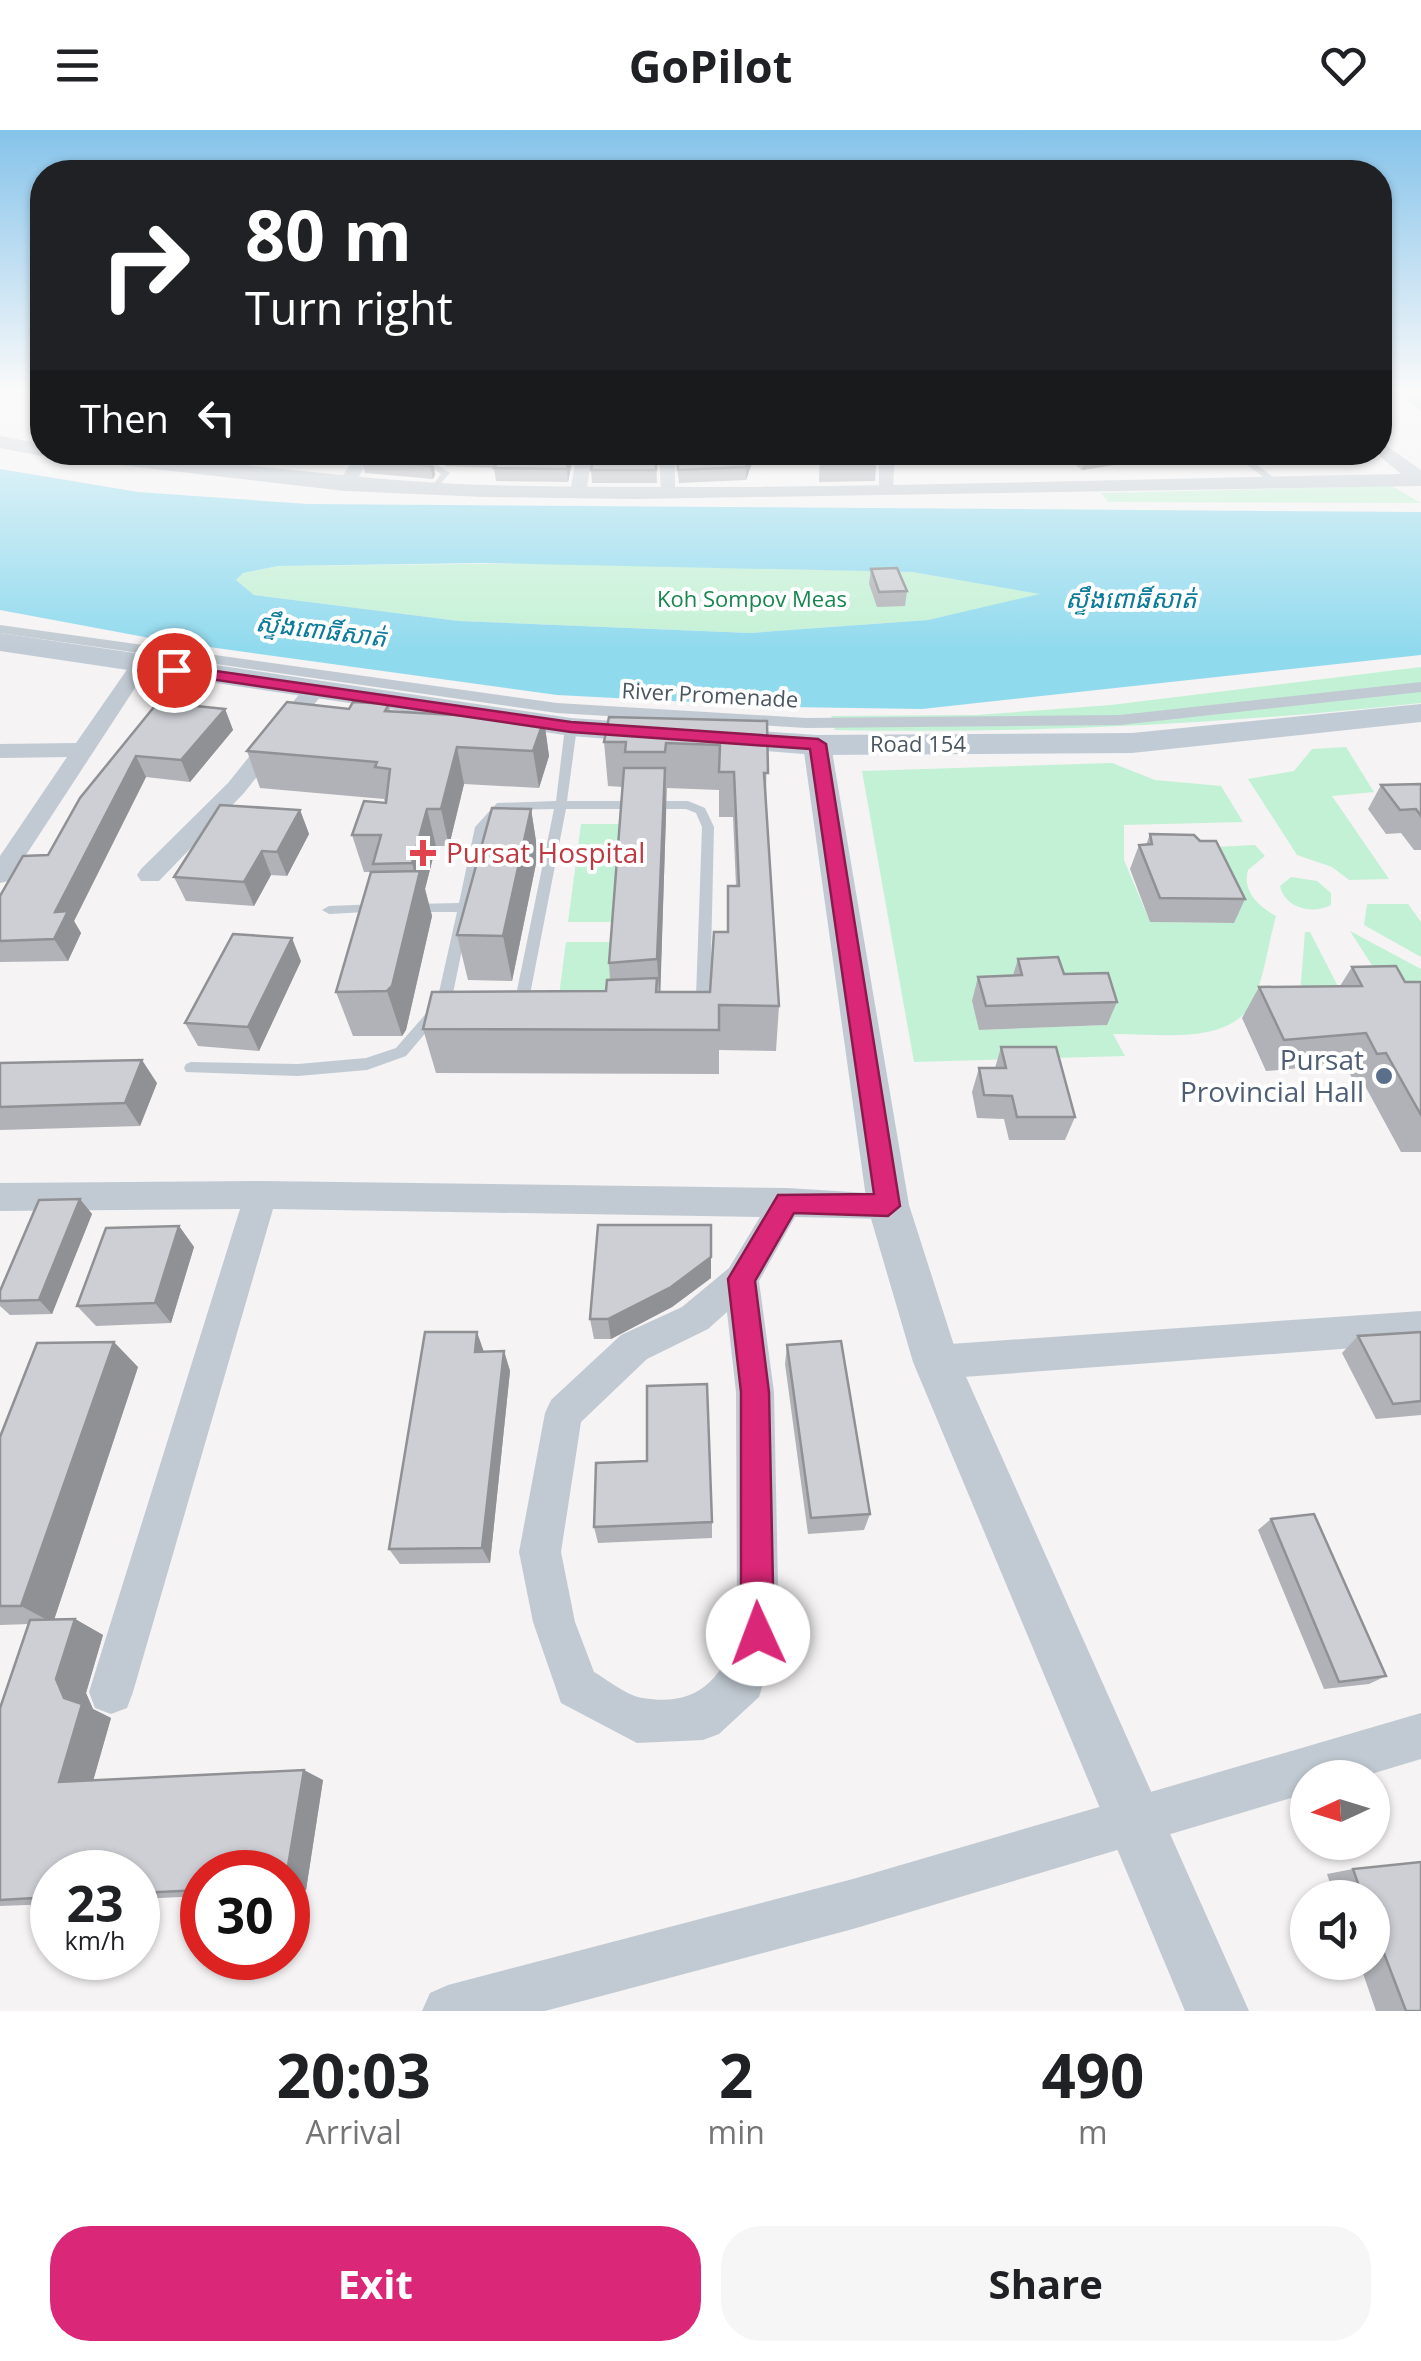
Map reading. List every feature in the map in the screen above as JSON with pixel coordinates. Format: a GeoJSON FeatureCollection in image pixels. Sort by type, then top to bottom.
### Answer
{"type":"FeatureCollection","features":[{"type":"Feature","properties":{"kind":"main road","name":"Road 154"},"geometry":{"type":"LineString","coordinates":[[0,642],[313,692],[571,727],[1132,743],[1421,713]]}},
{"type":"Feature","properties":{"kind":"street"},"geometry":{"type":"LineString","coordinates":[[267,476],[344,485],[578,493],[1421,480]]}},
{"type":"Feature","properties":{"kind":"street"},"geometry":{"type":"LineString","coordinates":[[344,485],[350,476]]}},
{"type":"Feature","properties":{"kind":"street"},"geometry":{"type":"LineString","coordinates":[[578,493],[581,476]]}},
{"type":"Feature","properties":{"kind":"street"},"geometry":{"type":"LineString","coordinates":[[668,476],[669,492]]}},
{"type":"Feature","properties":{"kind":"street"},"geometry":{"type":"LineString","coordinates":[[887,476],[887,488]]}},
{"type":"Feature","properties":{"kind":"street","name":"River Promenade"},"geometry":{"type":"LineString","coordinates":[[0,629],[557,708],[812,734],[1120,720],[1421,687]]}},
{"type":"Feature","properties":{"kind":"street"},"geometry":{"type":"LineString","coordinates":[[0,875],[140,664]]}},
{"type":"Feature","properties":{"kind":"street"},"geometry":{"type":"LineString","coordinates":[[150,876],[236,788],[313,692]]}},
{"type":"Feature","properties":{"kind":"street"},"geometry":{"type":"LineString","coordinates":[[812,734],[888,1206],[936,1362],[1216,2011]]}},
{"type":"Feature","properties":{"kind":"street"},"geometry":{"type":"LineString","coordinates":[[0,751],[83,750]]}},
{"type":"Feature","properties":{"kind":"street"},"geometry":{"type":"LineString","coordinates":[[0,1196],[888,1206]]}},
{"type":"Feature","properties":{"kind":"street"},"geometry":{"type":"LineString","coordinates":[[111,1692],[261,1196]]}},
{"type":"Feature","properties":{"kind":"street"},"geometry":{"type":"LineString","coordinates":[[741,1279],[755,1392],[758,1634],[743,1680],[703,1718],[637,1721],[577,1688],[554,1622],[540,1552],[564,1412],[634,1346],[694,1318],[741,1279],[787,1202]]}},
{"type":"Feature","properties":{"kind":"street"},"geometry":{"type":"LineString","coordinates":[[936,1362],[1421,1327]]}},
{"type":"Feature","properties":{"kind":"street"},"geometry":{"type":"LineString","coordinates":[[448,2011],[853,1904],[1421,1736]]}},
{"type":"Feature","properties":{"kind":"lane"},"geometry":{"type":"LineString","coordinates":[[434,489],[444,476]]}},
{"type":"Feature","properties":{"kind":"lane"},"geometry":{"type":"LineString","coordinates":[[1267,476],[1277,483]]}},
{"type":"Feature","properties":{"kind":"lane"},"geometry":{"type":"LineString","coordinates":[[522,1010],[561,805],[571,727]]}},
{"type":"Feature","properties":{"kind":"lane"},"geometry":{"type":"LineString","coordinates":[[191,1068],[298,1070],[367,1064],[402,1052],[450,1005],[464,907],[481,827],[491,812],[501,806],[688,805],[701,811],[708,826],[702,999],[686,1011],[674,1013]]}},
{"type":"Feature","properties":{"kind":"lane"},"geometry":{"type":"LineString","coordinates":[[330,910],[464,907]]}},
{"type":"Feature","properties":{"kind":"lane"},"geometry":{"type":"LineString","coordinates":[[506,1009],[542,1010]]}},
{"type":"Feature","properties":{"kind":"green space"},"geometry":{"type":"Polygon","coordinates":[[[1392,486],[1421,503],[1108,502],[1101,493],[1392,486]]]}},
{"type":"Feature","properties":{"kind":"green space","name":"Koh Sompov Meas"},"geometry":{"type":"Polygon","coordinates":[[[569,563],[912,572],[1043,594],[928,620],[750,633],[459,621],[254,595],[236,580],[243,573],[278,566],[569,563]]]}},
{"type":"Feature","properties":{"kind":"green space"},"geometry":{"type":"Polygon","coordinates":[[[1421,667],[1421,703],[1274,717],[1055,729],[909,731],[835,730],[831,716],[977,715],[1111,705],[1421,667]]]}},
{"type":"Feature","properties":{"kind":"green space"},"geometry":{"type":"Polygon","coordinates":[[[1346,747],[1374,792],[1332,796],[1389,879],[1349,880],[1332,867],[1297,855],[1248,779],[1294,771],[1312,749],[1346,747]]]}},
{"type":"Feature","properties":{"kind":"green space"},"geometry":{"type":"Polygon","coordinates":[[[1112,763],[1155,780],[1221,786],[1243,822],[1124,825],[1124,860],[1150,922],[1232,923],[1216,847],[1255,845],[1265,856],[1248,870],[1247,885],[1258,903],[1276,916],[1253,1001],[1242,1016],[1210,1031],[1113,1034],[1125,1056],[914,1062],[862,771],[1112,763]],[[972,1002],[980,1030],[1107,1025],[972,1002]]]}},
{"type":"Feature","properties":{"kind":"green space"},"geometry":{"type":"Polygon","coordinates":[[[581,824],[621,824],[612,922],[568,922],[581,824]]]}},
{"type":"Feature","properties":{"kind":"green space"},"geometry":{"type":"Polygon","coordinates":[[[1291,877],[1317,881],[1331,893],[1331,905],[1308,909],[1287,900],[1280,886],[1291,877]]]}},
{"type":"Feature","properties":{"kind":"green space"},"geometry":{"type":"Polygon","coordinates":[[[1367,904],[1408,904],[1421,922],[1421,957],[1364,925],[1367,904]]]}},
{"type":"Feature","properties":{"kind":"green space"},"geometry":{"type":"Polygon","coordinates":[[[1350,931],[1421,969],[1421,1005],[1391,995],[1350,931]]]}},
{"type":"Feature","properties":{"kind":"green space"},"geometry":{"type":"Polygon","coordinates":[[[1305,932],[1310,932],[1344,998],[1300,994],[1305,932]]]}},
{"type":"Feature","properties":{"kind":"green space"},"geometry":{"type":"Polygon","coordinates":[[[566,942],[614,942],[610,995],[559,995],[566,942]]]}},
{"type":"Feature","properties":{"kind":"water","name":"ស្ទឹងពោធិ៍សាត់"},"geometry":{"type":"Polygon","coordinates":[[[0,476],[41,476],[138,492],[308,504],[1421,512],[1421,655],[922,709],[788,707],[557,695],[166,641],[0,610],[0,476]],[[482,563],[278,566],[243,573],[236,580],[254,595],[459,621],[750,633],[928,620],[1040,594],[912,572],[482,563]]]}},
{"type":"Feature","properties":{"kind":"building"},"geometry":{"type":"Polygon","coordinates":[[[897,568],[907,591],[879,592],[871,569],[897,568]]]}},
{"type":"Feature","properties":{"kind":"building"},"geometry":{"type":"Polygon","coordinates":[[[158,702],[225,709],[181,760],[136,756],[55,912],[68,911],[54,939],[0,941],[0,896],[23,856],[48,855],[80,798],[158,702]]]}},
{"type":"Feature","properties":{"kind":"building"},"geometry":{"type":"Polygon","coordinates":[[[287,702],[349,709],[353,702],[389,704],[385,711],[544,720],[533,751],[457,747],[441,809],[427,809],[412,863],[373,864],[381,835],[352,835],[364,801],[386,803],[390,769],[375,767],[377,762],[247,751],[287,702]]]}},
{"type":"Feature","properties":{"kind":"building"},"geometry":{"type":"Polygon","coordinates":[[[609,717],[767,721],[768,773],[764,773],[779,1006],[719,1005],[719,1030],[423,1029],[432,992],[606,991],[607,980],[657,978],[656,992],[710,992],[714,932],[728,932],[728,886],[739,886],[734,772],[719,772],[720,745],[666,743],[665,752],[625,752],[626,742],[604,742],[609,717]]]}},
{"type":"Feature","properties":{"kind":"building"},"geometry":{"type":"Polygon","coordinates":[[[624,768],[665,768],[657,959],[609,963],[624,768]]]}},
{"type":"Feature","properties":{"kind":"building"},"geometry":{"type":"Polygon","coordinates":[[[1421,784],[1421,816],[1416,809],[1400,810],[1381,785],[1421,784]]]}},
{"type":"Feature","properties":{"kind":"building"},"geometry":{"type":"Polygon","coordinates":[[[220,805],[300,810],[277,852],[262,851],[244,882],[174,877],[220,805]]]}},
{"type":"Feature","properties":{"kind":"building"},"geometry":{"type":"Polygon","coordinates":[[[492,808],[531,809],[503,936],[457,935],[492,808]]]}},
{"type":"Feature","properties":{"kind":"building"},"geometry":{"type":"Polygon","coordinates":[[[1150,834],[1194,835],[1200,841],[1216,841],[1245,899],[1160,898],[1139,845],[1152,844],[1150,834]]]}},
{"type":"Feature","properties":{"kind":"building"},"geometry":{"type":"Polygon","coordinates":[[[420,871],[392,986],[387,991],[336,992],[371,872],[420,871]]]}},
{"type":"Feature","properties":{"kind":"building"},"geometry":{"type":"Polygon","coordinates":[[[233,934],[292,938],[248,1027],[185,1023],[233,934]]]}},
{"type":"Feature","properties":{"kind":"building"},"geometry":{"type":"Polygon","coordinates":[[[1058,957],[1064,974],[1108,973],[1117,1002],[986,1006],[978,977],[1022,975],[1018,959],[1058,957]]]}},
{"type":"Feature","properties":{"kind":"building"},"geometry":{"type":"Polygon","coordinates":[[[1396,966],[1405,982],[1421,982],[1421,1115],[1386,1053],[1377,1054],[1366,1033],[1284,1040],[1259,987],[1362,986],[1352,967],[1396,966]]]}},
{"type":"Feature","properties":{"kind":"building"},"geometry":{"type":"Polygon","coordinates":[[[1001,1047],[1056,1047],[1075,1117],[1017,1117],[1012,1096],[984,1095],[979,1068],[1006,1068],[1001,1047]]]}},
{"type":"Feature","properties":{"kind":"building"},"geometry":{"type":"Polygon","coordinates":[[[142,1060],[125,1103],[0,1107],[0,1063],[142,1060]]]}},
{"type":"Feature","properties":{"kind":"building"},"geometry":{"type":"Polygon","coordinates":[[[80,1199],[39,1300],[0,1301],[0,1291],[39,1200],[80,1199]]]}},
{"type":"Feature","properties":{"kind":"building"},"geometry":{"type":"Polygon","coordinates":[[[598,1225],[711,1225],[711,1257],[671,1287],[608,1319],[590,1319],[598,1225]]]}},
{"type":"Feature","properties":{"kind":"building"},"geometry":{"type":"Polygon","coordinates":[[[179,1226],[155,1303],[77,1306],[106,1228],[179,1226]]]}},
{"type":"Feature","properties":{"kind":"building"},"geometry":{"type":"Polygon","coordinates":[[[425,1332],[477,1332],[475,1352],[504,1351],[482,1548],[389,1549],[425,1332]]]}},
{"type":"Feature","properties":{"kind":"building"},"geometry":{"type":"Polygon","coordinates":[[[1421,1332],[1421,1401],[1393,1404],[1358,1336],[1421,1332]]]}},
{"type":"Feature","properties":{"kind":"building"},"geometry":{"type":"Polygon","coordinates":[[[841,1341],[870,1514],[811,1518],[787,1345],[841,1341]]]}},
{"type":"Feature","properties":{"kind":"building"},"geometry":{"type":"Polygon","coordinates":[[[114,1342],[21,1606],[0,1606],[0,1437],[37,1343],[114,1342]]]}},
{"type":"Feature","properties":{"kind":"building"},"geometry":{"type":"Polygon","coordinates":[[[707,1384],[712,1522],[594,1527],[596,1463],[647,1461],[647,1386],[707,1384]]]}},
{"type":"Feature","properties":{"kind":"building"},"geometry":{"type":"Polygon","coordinates":[[[1314,1514],[1386,1676],[1339,1682],[1271,1519],[1314,1514]]]}},
{"type":"Feature","properties":{"kind":"building"},"geometry":{"type":"Polygon","coordinates":[[[75,1619],[56,1679],[64,1698],[82,1704],[59,1782],[304,1770],[291,1850],[180,1850],[180,1891],[160,1892],[160,1850],[30,1850],[30,1898],[0,1900],[0,1708],[30,1620],[75,1619]]]}},
{"type":"Feature","properties":{"kind":"building"},"geometry":{"type":"Polygon","coordinates":[[[1421,1862],[1421,2011],[1406,2011],[1390,1969],[1390,1880],[1357,1880],[1353,1869],[1421,1862]]]}},
{"type":"Feature","properties":{"kind":"place","name":"Pursat Hospital"},"geometry":{"type":"Point","coordinates":[423,853]}},
{"type":"Feature","properties":{"kind":"place","name":"Pursat Provincial Hall"},"geometry":{"type":"Point","coordinates":[1384,1076]}},
{"type":"Feature","properties":{"kind":"route"},"geometry":{"type":"LineString","coordinates":[[174,670],[571,727],[818,744],[888,1206],[787,1202],[741,1279],[755,1392],[753,1526],[758,1634]]}}]}
